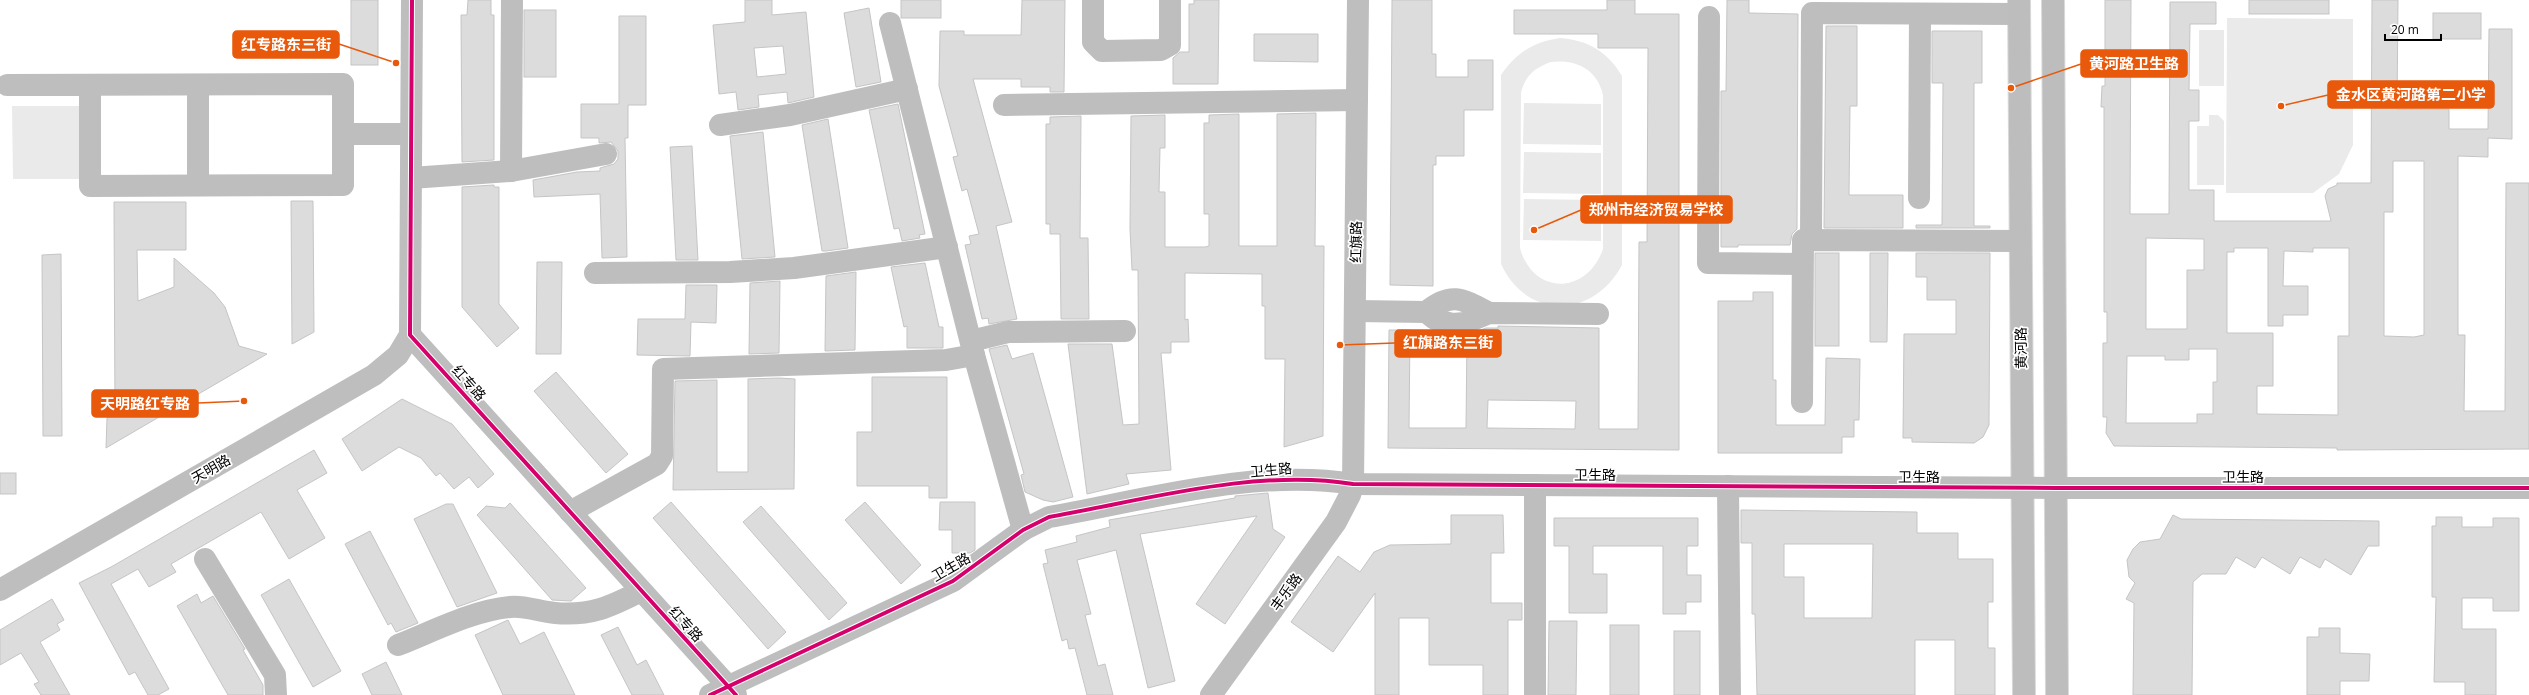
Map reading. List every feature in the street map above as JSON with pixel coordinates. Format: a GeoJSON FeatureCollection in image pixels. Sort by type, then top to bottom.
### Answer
{"type":"FeatureCollection","features":[{"type":"Feature","properties":{"kind":"main road"},"geometry":{"type":"LineString","coordinates":[[2053,0],[2057,695]]}},
{"type":"Feature","properties":{"kind":"main road","name":"黄河路"},"geometry":{"type":"LineString","coordinates":[[2019,7],[2019,242],[2024,488],[2024,695]]}},
{"type":"Feature","properties":{"kind":"street"},"geometry":{"type":"LineString","coordinates":[[410,335],[412,0]]}},
{"type":"Feature","properties":{"kind":"street"},"geometry":{"type":"LineString","coordinates":[[512,0],[512,171]]}},
{"type":"Feature","properties":{"kind":"street"},"geometry":{"type":"LineString","coordinates":[[1093,0],[1093,42],[1102,51],[1161,50],[1170,45],[1170,0]]}},
{"type":"Feature","properties":{"kind":"street","name":"红旗路"},"geometry":{"type":"LineString","coordinates":[[1353,484],[1356,311],[1358,0]]}},
{"type":"Feature","properties":{"kind":"street"},"geometry":{"type":"LineString","coordinates":[[1811,240],[1812,13],[1920,14],[2019,7]]}},
{"type":"Feature","properties":{"kind":"street"},"geometry":{"type":"LineString","coordinates":[[1919,198],[1920,14]]}},
{"type":"Feature","properties":{"kind":"street"},"geometry":{"type":"LineString","coordinates":[[1709,17],[1708,263],[1802,264]]}},
{"type":"Feature","properties":{"kind":"street"},"geometry":{"type":"LineString","coordinates":[[890,23],[972,348],[1023,530]]}},
{"type":"Feature","properties":{"kind":"street"},"geometry":{"type":"LineString","coordinates":[[7,86],[90,85],[343,84],[343,185],[90,186],[90,85]]}},
{"type":"Feature","properties":{"kind":"street"},"geometry":{"type":"LineString","coordinates":[[198,85],[198,185]]}},
{"type":"Feature","properties":{"kind":"street"},"geometry":{"type":"LineString","coordinates":[[720,125],[790,115],[907,89]]}},
{"type":"Feature","properties":{"kind":"street"},"geometry":{"type":"LineString","coordinates":[[1004,105],[1357,100]]}},
{"type":"Feature","properties":{"kind":"street"},"geometry":{"type":"LineString","coordinates":[[343,134],[411,134]]}},
{"type":"Feature","properties":{"kind":"street"},"geometry":{"type":"LineString","coordinates":[[411,178],[512,171],[606,154]]}},
{"type":"Feature","properties":{"kind":"street"},"geometry":{"type":"LineString","coordinates":[[1802,402],[1803,240],[2019,242]]}},
{"type":"Feature","properties":{"kind":"street"},"geometry":{"type":"LineString","coordinates":[[595,273],[730,272],[794,268],[947,247]]}},
{"type":"Feature","properties":{"kind":"street"},"geometry":{"type":"LineString","coordinates":[[1356,311],[1426,312],[1437,303],[1454,299],[1471,303],[1489,313],[1598,314]]}},
{"type":"Feature","properties":{"kind":"street"},"geometry":{"type":"LineString","coordinates":[[570,512],[657,464],[662,456],[663,369],[946,360],[1008,332],[1126,331]]}},
{"type":"Feature","properties":{"kind":"street","name":"红专路"},"geometry":{"type":"LineString","coordinates":[[410,335],[641,591],[724,692]]}},
{"type":"Feature","properties":{"kind":"street","name":"天明路"},"geometry":{"type":"LineString","coordinates":[[0,590],[374,375],[398,355],[410,335]]}},
{"type":"Feature","properties":{"kind":"street","name":"卫生路"},"geometry":{"type":"LineString","coordinates":[[724,692],[953,581],[1023,530],[1049,517],[1222,485],[1297,478],[1353,484],[2024,488],[2529,488]]}},
{"type":"Feature","properties":{"kind":"street","name":"丰乐路"},"geometry":{"type":"LineString","coordinates":[[1211,695],[1336,522],[1350,494],[1353,484]]}},
{"type":"Feature","properties":{"kind":"street"},"geometry":{"type":"LineString","coordinates":[[1535,485],[1535,695]]}},
{"type":"Feature","properties":{"kind":"street"},"geometry":{"type":"LineString","coordinates":[[1728,486],[1730,695]]}},
{"type":"Feature","properties":{"kind":"street"},"geometry":{"type":"LineString","coordinates":[[205,559],[275,675],[276,695]]}},
{"type":"Feature","properties":{"kind":"street"},"geometry":{"type":"LineString","coordinates":[[398,645],[484,611],[512,606],[555,613],[591,613],[604,610],[641,591]]}},
{"type":"Feature","properties":{"kind":"shaded area"},"geometry":{"type":"Polygon","coordinates":[[[2227,18],[2353,19],[2353,145],[2339,174],[2313,193],[2226,193],[2227,18]]]}},
{"type":"Feature","properties":{"kind":"shaded area"},"geometry":{"type":"Polygon","coordinates":[[[2199,30],[2224,30],[2224,86],[2199,86],[2199,30]]]}},
{"type":"Feature","properties":{"kind":"shaded area"},"geometry":{"type":"Polygon","coordinates":[[[1560,38],[1570,39],[1580,41],[1596,49],[1610,60],[1622,76],[1622,265],[1610,283],[1595,296],[1578,303],[1560,306],[1543,303],[1527,295],[1512,282],[1501,264],[1501,75],[1513,60],[1526,50],[1542,42],[1560,38]],[[1560,61],[1551,62],[1531,73],[1525,82],[1521,93],[1520,248],[1527,264],[1536,275],[1548,282],[1560,284],[1573,282],[1585,275],[1595,264],[1603,249],[1603,95],[1596,78],[1591,72],[1577,64],[1560,61]]]}},
{"type":"Feature","properties":{"kind":"shaded area"},"geometry":{"type":"Polygon","coordinates":[[[1524,103],[1601,104],[1601,145],[1523,144],[1524,103]]]}},
{"type":"Feature","properties":{"kind":"shaded area"},"geometry":{"type":"Polygon","coordinates":[[[12,106],[83,106],[83,179],[13,179],[12,106]]]}},
{"type":"Feature","properties":{"kind":"shaded area"},"geometry":{"type":"Polygon","coordinates":[[[2209,115],[2218,115],[2224,121],[2224,185],[2197,185],[2197,126],[2209,126],[2209,115]]]}},
{"type":"Feature","properties":{"kind":"shaded area"},"geometry":{"type":"Polygon","coordinates":[[[1524,152],[1601,153],[1601,194],[1523,193],[1524,152]]]}},
{"type":"Feature","properties":{"kind":"shaded area"},"geometry":{"type":"Polygon","coordinates":[[[1524,199],[1601,200],[1601,241],[1523,240],[1524,199]]]}},
{"type":"Feature","properties":{"kind":"building"},"geometry":{"type":"Polygon","coordinates":[[[351,0],[378,0],[378,65],[351,65],[351,0]]]}},
{"type":"Feature","properties":{"kind":"building"},"geometry":{"type":"Polygon","coordinates":[[[468,0],[491,0],[491,15],[494,15],[494,160],[462,162],[461,15],[467,15],[468,0]]]}},
{"type":"Feature","properties":{"kind":"building"},"geometry":{"type":"Polygon","coordinates":[[[745,0],[772,0],[772,15],[806,12],[814,97],[788,103],[787,92],[758,95],[759,107],[738,110],[736,92],[719,94],[713,25],[745,22],[745,0]],[[783,46],[754,48],[757,77],[786,74],[783,46]]]}},
{"type":"Feature","properties":{"kind":"building"},"geometry":{"type":"Polygon","coordinates":[[[901,0],[941,0],[941,18],[901,18],[901,0]]]}},
{"type":"Feature","properties":{"kind":"building"},"geometry":{"type":"Polygon","coordinates":[[[1022,0],[1065,0],[1064,92],[1050,92],[1050,87],[1021,87],[1021,79],[973,79],[1012,222],[996,226],[1017,319],[989,324],[988,318],[982,319],[965,245],[971,244],[969,236],[979,234],[967,189],[962,191],[953,157],[958,156],[939,86],[940,31],[964,31],[964,35],[1021,35],[1022,0]]]}},
{"type":"Feature","properties":{"kind":"building"},"geometry":{"type":"Polygon","coordinates":[[[1194,0],[1219,0],[1218,84],[1173,84],[1173,58],[1180,52],[1189,52],[1189,4],[1194,4],[1194,0]]]}},
{"type":"Feature","properties":{"kind":"building"},"geometry":{"type":"Polygon","coordinates":[[[1392,0],[1432,0],[1432,54],[1436,54],[1436,77],[1468,77],[1468,60],[1493,60],[1493,110],[1464,110],[1464,156],[1436,156],[1436,165],[1433,165],[1433,286],[1390,285],[1392,0]]]}},
{"type":"Feature","properties":{"kind":"building"},"geometry":{"type":"Polygon","coordinates":[[[1607,0],[1635,0],[1635,14],[1679,14],[1679,450],[1388,448],[1389,330],[1410,330],[1409,428],[1466,428],[1467,335],[1486,328],[1498,328],[1498,326],[1599,328],[1599,429],[1638,429],[1639,242],[1647,242],[1648,48],[1598,48],[1598,34],[1514,34],[1514,10],[1607,10],[1607,0]],[[1488,400],[1487,428],[1575,429],[1576,401],[1488,400]]]}},
{"type":"Feature","properties":{"kind":"building"},"geometry":{"type":"Polygon","coordinates":[[[1727,0],[1749,0],[1749,13],[1798,14],[1797,229],[1792,234],[1790,245],[1738,245],[1738,247],[1721,247],[1721,91],[1726,91],[1727,0]]]}},
{"type":"Feature","properties":{"kind":"building"},"geometry":{"type":"Polygon","coordinates":[[[2105,0],[2131,0],[2130,214],[2169,214],[2170,2],[2216,2],[2216,24],[2190,24],[2189,90],[2199,90],[2199,121],[2189,121],[2189,190],[2214,190],[2214,221],[2331,221],[2325,196],[2328,189],[2337,185],[2337,183],[2371,183],[2372,0],[2398,0],[2397,109],[2449,109],[2449,129],[2488,129],[2489,29],[2512,29],[2512,139],[2488,138],[2488,157],[2458,156],[2458,335],[2465,335],[2464,411],[2505,411],[2506,183],[2529,183],[2529,449],[2337,450],[2337,448],[2114,446],[2106,433],[2107,417],[2103,417],[2103,343],[2107,343],[2107,312],[2104,312],[2104,107],[2101,107],[2102,86],[2105,86],[2105,0]],[[2393,161],[2393,212],[2384,212],[2384,336],[2414,337],[2424,335],[2424,161],[2393,161]],[[2146,238],[2146,329],[2187,329],[2187,270],[2204,270],[2204,239],[2146,238]],[[2234,248],[2234,252],[2227,252],[2227,333],[2273,333],[2273,386],[2257,386],[2257,414],[2338,415],[2338,336],[2349,336],[2349,248],[2313,248],[2313,252],[2284,251],[2283,286],[2308,286],[2308,315],[2283,315],[2283,326],[2268,326],[2268,248],[2234,248]],[[2189,349],[2189,360],[2165,360],[2165,356],[2127,356],[2126,423],[2197,423],[2197,414],[2213,414],[2213,382],[2217,382],[2217,349],[2189,349]]]}},
{"type":"Feature","properties":{"kind":"building"},"geometry":{"type":"Polygon","coordinates":[[[2249,0],[2329,0],[2329,14],[2249,14],[2249,0]]]}},
{"type":"Feature","properties":{"kind":"building"},"geometry":{"type":"Polygon","coordinates":[[[869,8],[881,82],[856,87],[844,13],[869,8]]]}},
{"type":"Feature","properties":{"kind":"building"},"geometry":{"type":"Polygon","coordinates":[[[524,10],[556,10],[556,77],[524,77],[524,10]]]}},
{"type":"Feature","properties":{"kind":"building"},"geometry":{"type":"Polygon","coordinates":[[[2433,13],[2481,13],[2481,39],[2433,39],[2433,13]]]}},
{"type":"Feature","properties":{"kind":"building"},"geometry":{"type":"Polygon","coordinates":[[[619,16],[646,16],[646,105],[628,105],[628,138],[625,138],[627,257],[602,258],[600,194],[534,197],[533,180],[577,172],[600,171],[600,168],[614,164],[618,159],[618,151],[611,142],[599,143],[599,138],[581,138],[581,104],[619,104],[619,16]]]}},
{"type":"Feature","properties":{"kind":"building"},"geometry":{"type":"Polygon","coordinates":[[[1826,26],[1857,26],[1857,106],[1850,106],[1849,195],[1903,195],[1903,228],[1824,228],[1826,26]]]}},
{"type":"Feature","properties":{"kind":"building"},"geometry":{"type":"Polygon","coordinates":[[[1932,31],[1982,31],[1982,83],[1974,83],[1974,226],[1990,226],[1990,228],[1916,228],[1916,225],[1942,225],[1943,83],[1932,83],[1932,31]]]}},
{"type":"Feature","properties":{"kind":"building"},"geometry":{"type":"Polygon","coordinates":[[[1254,34],[1318,34],[1318,62],[1254,61],[1254,34]]]}},
{"type":"Feature","properties":{"kind":"building"},"geometry":{"type":"Polygon","coordinates":[[[898,104],[925,234],[919,235],[920,238],[902,241],[899,228],[894,229],[869,110],[898,104]]]}},
{"type":"Feature","properties":{"kind":"building"},"geometry":{"type":"Polygon","coordinates":[[[1316,113],[1315,246],[1324,246],[1323,436],[1284,447],[1285,359],[1265,359],[1265,306],[1262,306],[1262,274],[1185,273],[1185,320],[1188,319],[1189,342],[1171,342],[1171,353],[1161,353],[1171,470],[1126,474],[1129,484],[1087,494],[1068,344],[1112,344],[1123,425],[1139,424],[1138,270],[1132,270],[1130,229],[1131,116],[1165,115],[1165,148],[1160,148],[1159,192],[1165,192],[1165,247],[1209,246],[1209,214],[1204,214],[1204,123],[1209,123],[1209,115],[1239,114],[1239,246],[1277,246],[1277,114],[1316,113]]]}},
{"type":"Feature","properties":{"kind":"building"},"geometry":{"type":"Polygon","coordinates":[[[1081,116],[1080,238],[1088,238],[1089,319],[1061,319],[1060,234],[1050,234],[1050,224],[1046,224],[1046,124],[1050,124],[1050,117],[1081,116]]]}},
{"type":"Feature","properties":{"kind":"building"},"geometry":{"type":"Polygon","coordinates":[[[828,119],[848,248],[822,251],[802,125],[828,119]]]}},
{"type":"Feature","properties":{"kind":"building"},"geometry":{"type":"Polygon","coordinates":[[[763,132],[775,257],[742,259],[730,136],[763,132]]]}},
{"type":"Feature","properties":{"kind":"building"},"geometry":{"type":"Polygon","coordinates":[[[692,146],[698,260],[676,260],[670,147],[692,146]]]}},
{"type":"Feature","properties":{"kind":"building"},"geometry":{"type":"Polygon","coordinates":[[[494,185],[494,187],[499,187],[499,304],[519,328],[497,347],[462,307],[462,187],[494,185]]]}},
{"type":"Feature","properties":{"kind":"building"},"geometry":{"type":"Polygon","coordinates":[[[291,201],[313,201],[314,332],[292,344],[291,201]]]}},
{"type":"Feature","properties":{"kind":"building"},"geometry":{"type":"Polygon","coordinates":[[[114,202],[186,202],[186,250],[137,250],[138,301],[174,287],[174,258],[214,293],[225,307],[239,346],[267,354],[106,448],[107,418],[115,413],[114,202]]]}},
{"type":"Feature","properties":{"kind":"building"},"geometry":{"type":"Polygon","coordinates":[[[1815,253],[1839,253],[1839,346],[1815,346],[1815,253]]]}},
{"type":"Feature","properties":{"kind":"building"},"geometry":{"type":"Polygon","coordinates":[[[1870,253],[1888,253],[1887,342],[1870,342],[1870,253]]]}},
{"type":"Feature","properties":{"kind":"building"},"geometry":{"type":"Polygon","coordinates":[[[1916,253],[1990,253],[1989,425],[1983,437],[1974,443],[1912,442],[1912,438],[1903,438],[1904,334],[1956,334],[1956,300],[1927,300],[1927,277],[1916,277],[1916,253]]]}},
{"type":"Feature","properties":{"kind":"building"},"geometry":{"type":"Polygon","coordinates":[[[61,254],[62,436],[43,436],[42,255],[61,254]]]}},
{"type":"Feature","properties":{"kind":"building"},"geometry":{"type":"Polygon","coordinates":[[[537,262],[562,262],[561,354],[536,354],[537,262]]]}},
{"type":"Feature","properties":{"kind":"building"},"geometry":{"type":"Polygon","coordinates":[[[925,263],[939,327],[943,327],[943,348],[907,348],[907,326],[904,327],[891,267],[925,263]]]}},
{"type":"Feature","properties":{"kind":"building"},"geometry":{"type":"Polygon","coordinates":[[[856,272],[855,350],[825,351],[826,276],[856,272]]]}},
{"type":"Feature","properties":{"kind":"building"},"geometry":{"type":"Polygon","coordinates":[[[780,281],[779,353],[749,354],[750,283],[780,281]]]}},
{"type":"Feature","properties":{"kind":"building"},"geometry":{"type":"Polygon","coordinates":[[[686,285],[717,285],[716,323],[691,322],[690,356],[637,355],[638,319],[685,319],[686,285]]]}},
{"type":"Feature","properties":{"kind":"building"},"geometry":{"type":"Polygon","coordinates":[[[1753,292],[1773,292],[1773,380],[1776,380],[1776,425],[1825,425],[1826,358],[1860,359],[1859,420],[1854,420],[1854,437],[1842,437],[1842,453],[1718,453],[1718,301],[1753,301],[1753,292]]]}},
{"type":"Feature","properties":{"kind":"building"},"geometry":{"type":"Polygon","coordinates":[[[1007,345],[1012,359],[1033,353],[1073,497],[1053,502],[1043,500],[1025,492],[1021,475],[1024,474],[989,349],[1007,345]]]}},
{"type":"Feature","properties":{"kind":"building"},"geometry":{"type":"Polygon","coordinates":[[[556,372],[628,454],[606,473],[534,391],[556,372]]]}},
{"type":"Feature","properties":{"kind":"building"},"geometry":{"type":"Polygon","coordinates":[[[872,377],[947,377],[947,498],[929,498],[929,486],[857,486],[857,432],[872,432],[872,377]]]}},
{"type":"Feature","properties":{"kind":"building"},"geometry":{"type":"Polygon","coordinates":[[[748,379],[795,379],[794,489],[673,490],[675,381],[717,380],[717,472],[748,472],[748,379]]]}},
{"type":"Feature","properties":{"kind":"building"},"geometry":{"type":"Polygon","coordinates":[[[402,399],[452,424],[494,474],[478,488],[469,477],[454,489],[440,473],[436,476],[421,458],[399,447],[362,471],[342,439],[402,399]]]}},
{"type":"Feature","properties":{"kind":"building"},"geometry":{"type":"Polygon","coordinates":[[[314,450],[327,473],[297,490],[325,538],[289,559],[261,512],[171,564],[176,572],[149,587],[138,569],[111,584],[169,689],[158,695],[148,695],[135,672],[129,675],[79,583],[111,567],[314,450]]]}},
{"type":"Feature","properties":{"kind":"building"},"geometry":{"type":"Polygon","coordinates":[[[0,473],[16,473],[16,494],[0,494],[0,473]]]}},
{"type":"Feature","properties":{"kind":"building"},"geometry":{"type":"Polygon","coordinates":[[[1268,493],[1273,529],[1285,537],[1225,624],[1196,604],[1257,516],[1140,534],[1175,681],[1148,688],[1116,550],[1077,560],[1091,614],[1085,615],[1098,666],[1105,664],[1113,695],[1087,695],[1075,648],[1069,649],[1067,639],[1062,641],[1043,564],[1048,563],[1045,550],[1077,542],[1076,536],[1110,527],[1109,520],[1235,498],[1235,496],[1268,493]]]}},
{"type":"Feature","properties":{"kind":"building"},"geometry":{"type":"Polygon","coordinates":[[[671,502],[786,632],[768,649],[653,518],[671,502]]]}},
{"type":"Feature","properties":{"kind":"building"},"geometry":{"type":"Polygon","coordinates":[[[865,502],[921,565],[901,584],[845,520],[865,502]]]}},
{"type":"Feature","properties":{"kind":"building"},"geometry":{"type":"Polygon","coordinates":[[[940,502],[975,502],[975,550],[970,553],[952,553],[952,530],[939,530],[940,502]]]}},
{"type":"Feature","properties":{"kind":"building"},"geometry":{"type":"Polygon","coordinates":[[[510,503],[586,588],[571,601],[552,600],[477,515],[486,506],[505,508],[510,503]]]}},
{"type":"Feature","properties":{"kind":"building"},"geometry":{"type":"Polygon","coordinates":[[[446,504],[453,504],[497,593],[457,607],[414,519],[446,504]]]}},
{"type":"Feature","properties":{"kind":"building"},"geometry":{"type":"Polygon","coordinates":[[[761,506],[847,603],[829,620],[743,522],[761,506]]]}},
{"type":"Feature","properties":{"kind":"building"},"geometry":{"type":"Polygon","coordinates":[[[1741,510],[1917,512],[1917,533],[1958,533],[1958,559],[1993,559],[1993,602],[1988,602],[1988,648],[1995,648],[1995,695],[1955,695],[1955,640],[1915,640],[1915,695],[1757,695],[1755,614],[1752,614],[1752,543],[1741,543],[1741,510]],[[1784,544],[1784,577],[1804,577],[1804,618],[1872,618],[1873,544],[1784,544]]]}},
{"type":"Feature","properties":{"kind":"building"},"geometry":{"type":"Polygon","coordinates":[[[1451,515],[1503,515],[1504,553],[1491,553],[1491,603],[1522,603],[1522,620],[1508,620],[1508,695],[1483,695],[1483,665],[1429,665],[1429,618],[1399,618],[1399,695],[1375,695],[1375,593],[1333,652],[1291,622],[1338,556],[1360,572],[1374,552],[1390,545],[1451,544],[1451,515]]]}},
{"type":"Feature","properties":{"kind":"building"},"geometry":{"type":"Polygon","coordinates":[[[2173,515],[2181,519],[2379,521],[2379,546],[2368,546],[2351,575],[2325,559],[2320,568],[2300,557],[2290,574],[2262,557],[2255,568],[2236,557],[2226,574],[2202,574],[2193,582],[2192,695],[2133,695],[2134,603],[2126,599],[2135,583],[2129,577],[2127,560],[2133,549],[2140,542],[2160,539],[2173,515]]]}},
{"type":"Feature","properties":{"kind":"building"},"geometry":{"type":"Polygon","coordinates":[[[2436,517],[2462,517],[2462,527],[2493,527],[2493,518],[2519,518],[2519,611],[2493,611],[2493,598],[2462,598],[2462,629],[2496,629],[2496,695],[2465,695],[2465,682],[2434,682],[2436,597],[2432,597],[2432,526],[2436,526],[2436,517]]]}},
{"type":"Feature","properties":{"kind":"building"},"geometry":{"type":"Polygon","coordinates":[[[1554,518],[1698,518],[1698,546],[1687,546],[1687,575],[1701,575],[1701,602],[1686,602],[1686,614],[1663,614],[1663,546],[1593,546],[1593,574],[1607,574],[1607,613],[1569,613],[1569,546],[1554,546],[1554,518]]]}},
{"type":"Feature","properties":{"kind":"building"},"geometry":{"type":"Polygon","coordinates":[[[370,531],[418,623],[396,632],[391,623],[388,625],[345,544],[370,531]]]}},
{"type":"Feature","properties":{"kind":"building"},"geometry":{"type":"Polygon","coordinates":[[[289,579],[341,671],[313,687],[261,595],[289,579]]]}},
{"type":"Feature","properties":{"kind":"building"},"geometry":{"type":"Polygon","coordinates":[[[197,594],[201,603],[213,596],[245,649],[243,650],[263,685],[263,695],[228,695],[177,606],[197,594]]]}},
{"type":"Feature","properties":{"kind":"building"},"geometry":{"type":"Polygon","coordinates":[[[52,599],[64,620],[57,624],[60,630],[40,642],[70,695],[41,695],[34,684],[39,682],[21,653],[0,665],[0,630],[52,599]]]}},
{"type":"Feature","properties":{"kind":"building"},"geometry":{"type":"Polygon","coordinates":[[[508,620],[520,644],[544,632],[575,695],[503,695],[475,635],[508,620]]]}},
{"type":"Feature","properties":{"kind":"building"},"geometry":{"type":"Polygon","coordinates":[[[1549,621],[1577,621],[1576,695],[1548,695],[1549,621]]]}},
{"type":"Feature","properties":{"kind":"building"},"geometry":{"type":"Polygon","coordinates":[[[1610,625],[1639,625],[1639,695],[1610,695],[1610,625]]]}},
{"type":"Feature","properties":{"kind":"building"},"geometry":{"type":"Polygon","coordinates":[[[618,627],[637,665],[646,660],[664,695],[632,695],[601,635],[618,627]]]}},
{"type":"Feature","properties":{"kind":"building"},"geometry":{"type":"Polygon","coordinates":[[[2319,628],[2340,628],[2340,653],[2370,654],[2369,681],[2340,681],[2340,695],[2307,695],[2307,637],[2319,637],[2319,628]]]}},
{"type":"Feature","properties":{"kind":"building"},"geometry":{"type":"Polygon","coordinates":[[[1674,631],[1700,631],[1700,695],[1674,695],[1674,631]]]}},
{"type":"Feature","properties":{"kind":"building"},"geometry":{"type":"Polygon","coordinates":[[[386,662],[402,695],[372,695],[362,674],[386,662]]]}},
{"type":"Feature","properties":{"kind":"cycle path"},"geometry":{"type":"LineString","coordinates":[[412,0],[410,335],[736,695]]}},
{"type":"Feature","properties":{"kind":"cycle path"},"geometry":{"type":"LineString","coordinates":[[710,695],[953,581],[1023,530],[1049,517],[1201,488],[1239,483],[1278,480],[1316,480],[1353,484],[2056,488],[2529,488]]}},
{"type":"Feature","properties":{"kind":"place","name":"红专路东三街"},"geometry":{"type":"Point","coordinates":[396,63]}},
{"type":"Feature","properties":{"kind":"place","name":"黄河路卫生路"},"geometry":{"type":"Point","coordinates":[2011,88]}},
{"type":"Feature","properties":{"kind":"place","name":"金水区黄河路第二小学"},"geometry":{"type":"Point","coordinates":[2281,106]}},
{"type":"Feature","properties":{"kind":"place","name":"郑州市经济贸易学校"},"geometry":{"type":"Point","coordinates":[1534,230]}},
{"type":"Feature","properties":{"kind":"place","name":"红旗路东三街"},"geometry":{"type":"Point","coordinates":[1340,345]}},
{"type":"Feature","properties":{"kind":"place","name":"天明路红专路"},"geometry":{"type":"Point","coordinates":[244,401]}}]}
